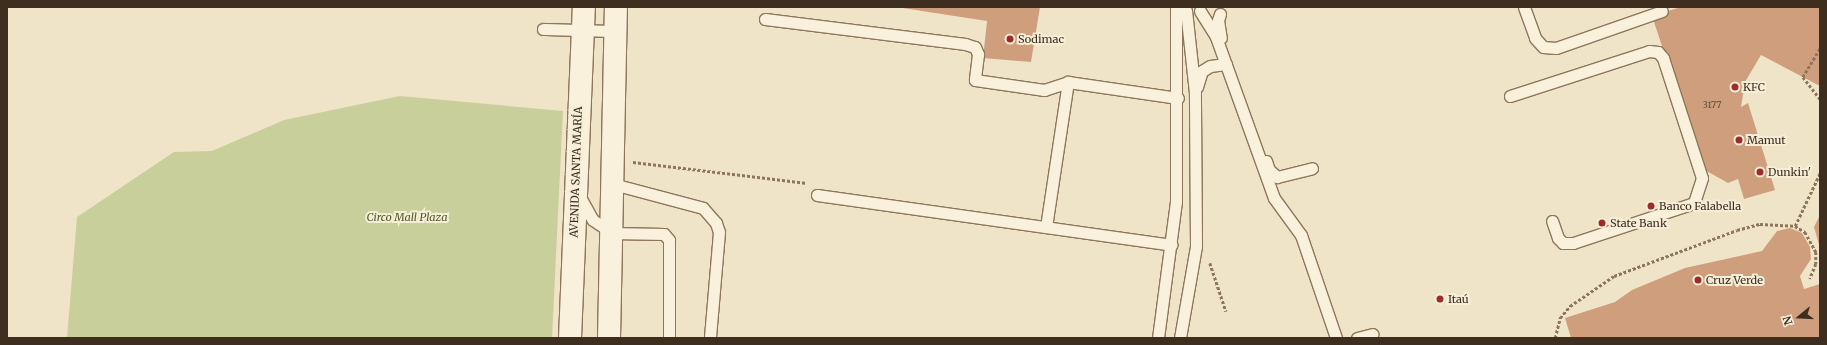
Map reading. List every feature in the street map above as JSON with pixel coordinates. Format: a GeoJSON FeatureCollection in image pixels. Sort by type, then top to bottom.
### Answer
{"type":"FeatureCollection","features":[{"type":"Feature","properties":{"kind":"main road","name":"AVENIDA SANTA MARÍA"},"geometry":{"type":"LineString","coordinates":[[570,338],[575,187],[584,7]]}},
{"type":"Feature","properties":{"kind":"main road"},"geometry":{"type":"LineString","coordinates":[[609,338],[613,184],[614,30],[616,7]]}},
{"type":"Feature","properties":{"kind":"lane"},"geometry":{"type":"LineString","coordinates":[[1524,7],[1535,38],[1543,47],[1556,48],[1662,10]]}},
{"type":"Feature","properties":{"kind":"lane"},"geometry":{"type":"LineString","coordinates":[[1158,338],[1176,202],[1181,9],[1195,93],[1196,246],[1180,338]]}},
{"type":"Feature","properties":{"kind":"lane"},"geometry":{"type":"LineString","coordinates":[[1200,11],[1216,37],[1274,198],[1280,209],[1290,217],[1301,235],[1336,338]]}},
{"type":"Feature","properties":{"kind":"lane"},"geometry":{"type":"LineString","coordinates":[[1220,14],[1218,30],[1269,170],[1278,176],[1312,168]]}},
{"type":"Feature","properties":{"kind":"lane"},"geometry":{"type":"LineString","coordinates":[[765,19],[965,44],[975,47],[978,54],[975,80],[1044,90],[1068,82],[1178,98]]}},
{"type":"Feature","properties":{"kind":"lane"},"geometry":{"type":"LineString","coordinates":[[543,29],[614,30]]}},
{"type":"Feature","properties":{"kind":"lane"},"geometry":{"type":"LineString","coordinates":[[1510,96],[1650,51],[1658,52],[1663,58],[1702,178],[1694,203],[1573,243],[1563,243],[1558,238],[1552,220]]}},
{"type":"Feature","properties":{"kind":"lane"},"geometry":{"type":"LineString","coordinates":[[1195,93],[1202,71],[1210,66],[1226,64]]}},
{"type":"Feature","properties":{"kind":"lane"},"geometry":{"type":"LineString","coordinates":[[1046,227],[1068,82]]}},
{"type":"Feature","properties":{"kind":"lane"},"geometry":{"type":"LineString","coordinates":[[613,184],[703,208],[716,223],[719,232],[710,338]]}},
{"type":"Feature","properties":{"kind":"lane"},"geometry":{"type":"LineString","coordinates":[[575,187],[593,220],[612,233],[664,234],[669,240],[670,338]]}},
{"type":"Feature","properties":{"kind":"lane"},"geometry":{"type":"LineString","coordinates":[[817,195],[1171,245]]}},
{"type":"Feature","properties":{"kind":"lane"},"geometry":{"type":"LineString","coordinates":[[1358,338],[1373,334]]}},
{"type":"Feature","properties":{"kind":"path"},"geometry":{"type":"LineString","coordinates":[[1820,50],[1803,77],[1820,99]]}},
{"type":"Feature","properties":{"kind":"path"},"geometry":{"type":"LineString","coordinates":[[1795,226],[1820,173]]}},
{"type":"Feature","properties":{"kind":"path"},"geometry":{"type":"LineString","coordinates":[[1556,338],[1560,318],[1570,306],[1614,276],[1737,230],[1760,224],[1795,226],[1805,232],[1816,252],[1816,264],[1810,279]]}},
{"type":"Feature","properties":{"kind":"path"},"geometry":{"type":"LineString","coordinates":[[1209,259],[1226,311]]}},
{"type":"Feature","properties":{"kind":"green space","name":"Circo Mall Plaza"},"geometry":{"type":"Polygon","coordinates":[[[400,96],[563,111],[552,338],[67,338],[77,217],[174,152],[212,151],[284,120],[400,96]]]}},
{"type":"Feature","properties":{"kind":"building","name":"Sodimac"},"geometry":{"type":"Polygon","coordinates":[[[896,7],[1040,7],[1031,62],[983,58],[987,21],[896,7]]]}},
{"type":"Feature","properties":{"kind":"building"},"geometry":{"type":"Polygon","coordinates":[[[1681,7],[1820,7],[1820,86],[1761,55],[1745,82],[1741,107],[1748,103],[1775,190],[1744,199],[1738,179],[1728,183],[1703,169],[1652,16],[1681,7]]]}},
{"type":"Feature","properties":{"kind":"building"},"geometry":{"type":"Polygon","coordinates":[[[1820,215],[1820,248],[1814,227],[1820,215]]]}},
{"type":"Feature","properties":{"kind":"building"},"geometry":{"type":"Polygon","coordinates":[[[1790,228],[1802,233],[1810,247],[1811,259],[1800,276],[1804,289],[1820,284],[1820,338],[1571,338],[1565,318],[1615,302],[1632,290],[1685,268],[1762,251],[1777,231],[1790,228]]]}},
{"type":"Feature","properties":{"kind":"place","name":"Sodimac"},"geometry":{"type":"Point","coordinates":[1010,39]}},
{"type":"Feature","properties":{"kind":"place","name":"KFC"},"geometry":{"type":"Point","coordinates":[1735,87]}},
{"type":"Feature","properties":{"kind":"place","name":"Mamut"},"geometry":{"type":"Point","coordinates":[1739,140]}},
{"type":"Feature","properties":{"kind":"place","name":"Dunkin'"},"geometry":{"type":"Point","coordinates":[1760,172]}},
{"type":"Feature","properties":{"kind":"place","name":"Banco Falabella"},"geometry":{"type":"Point","coordinates":[1651,206]}},
{"type":"Feature","properties":{"kind":"place","name":"State Bank"},"geometry":{"type":"Point","coordinates":[1602,223]}},
{"type":"Feature","properties":{"kind":"place","name":"Cruz Verde"},"geometry":{"type":"Point","coordinates":[1698,280]}},
{"type":"Feature","properties":{"kind":"place","name":"Itaú"},"geometry":{"type":"Point","coordinates":[1440,299]}}]}
